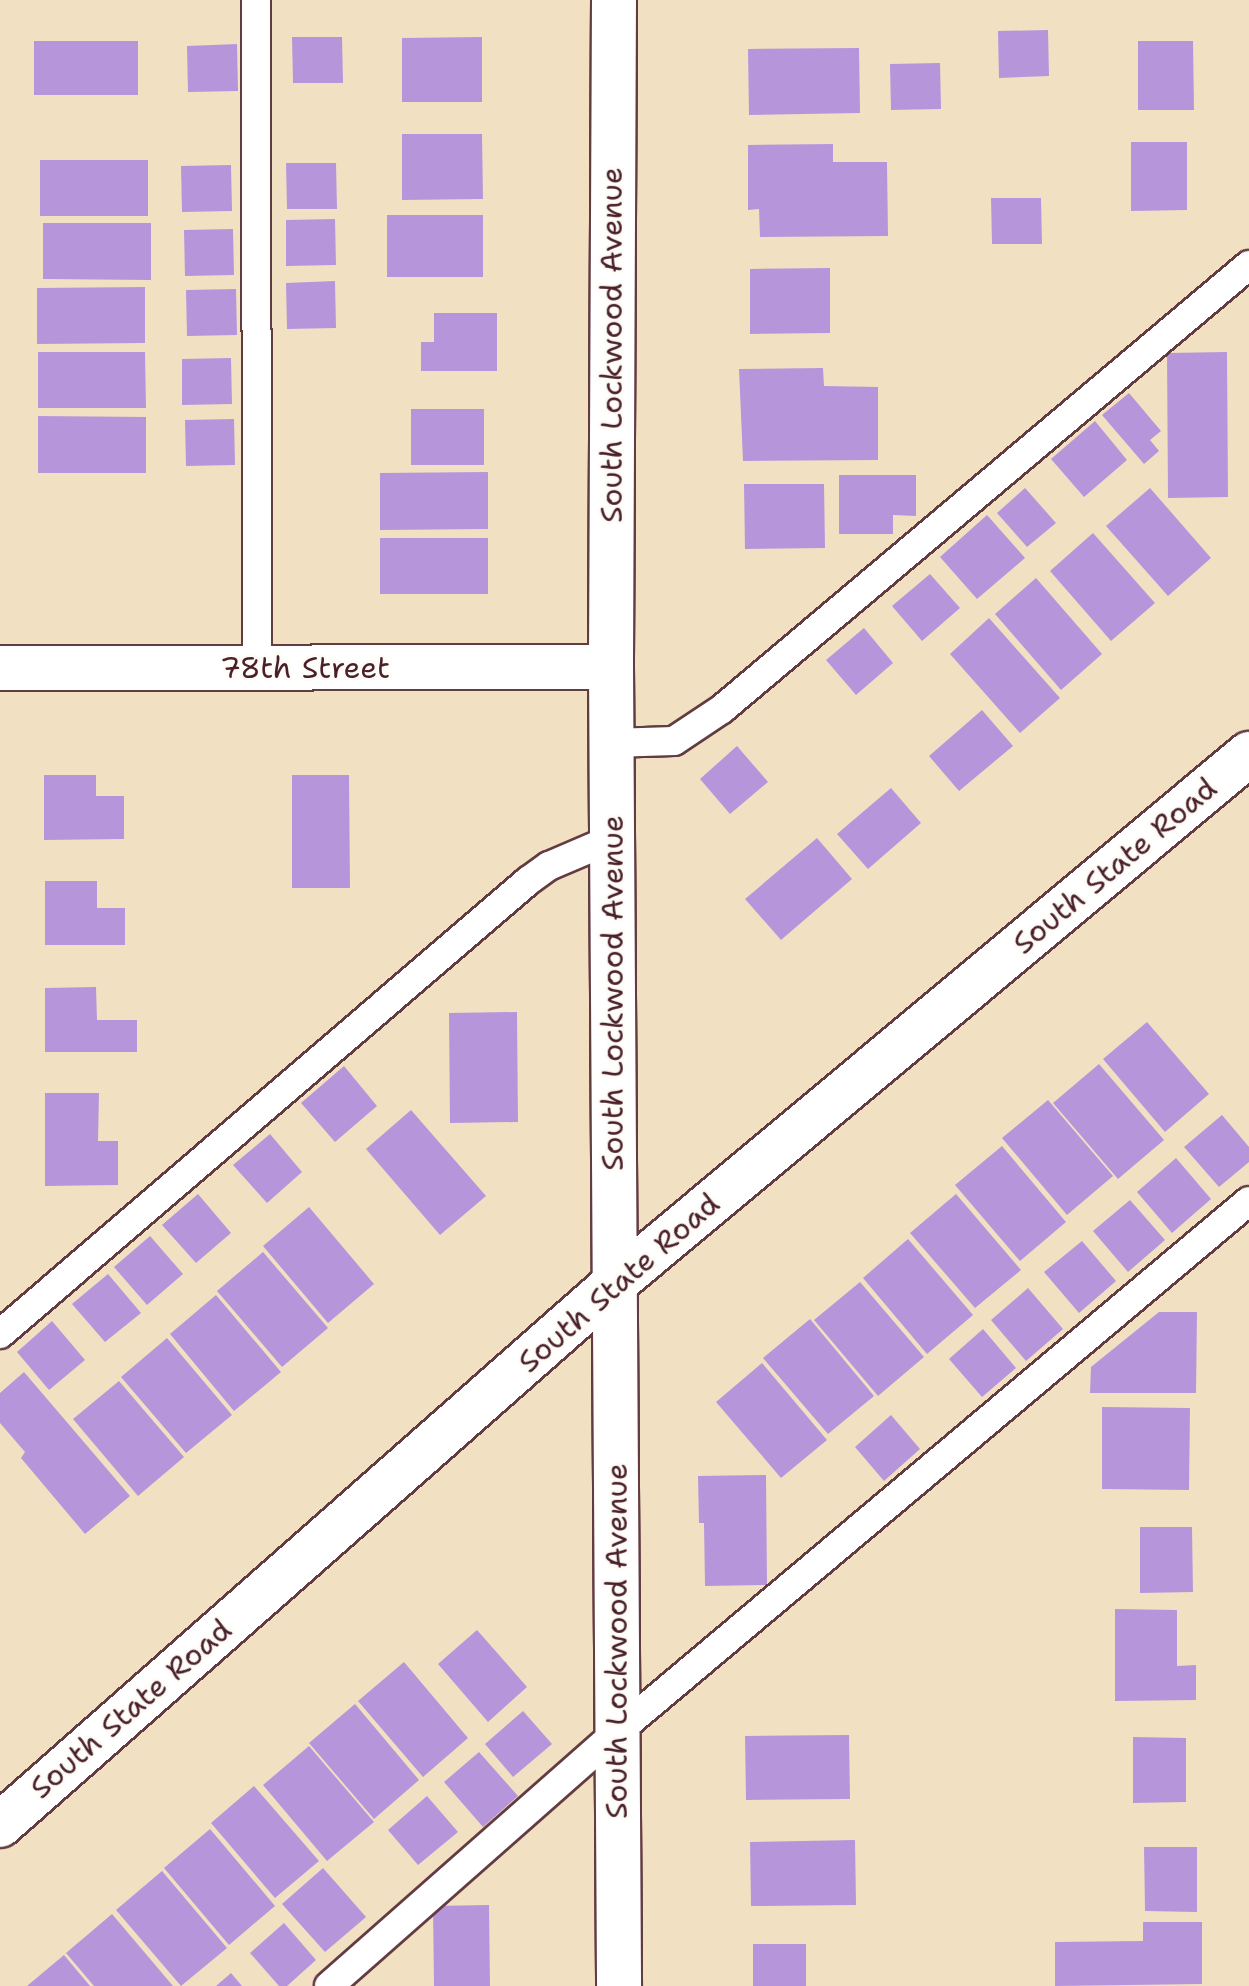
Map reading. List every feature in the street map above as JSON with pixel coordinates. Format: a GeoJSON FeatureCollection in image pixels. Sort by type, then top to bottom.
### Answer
{"type":"FeatureCollection","features":[{"type":"Feature","properties":{"kind":"street","name":"South Lockwood Avenue"},"geometry":{"type":"LineString","coordinates":[[614,0],[611,743],[619,1986]]}},
{"type":"Feature","properties":{"kind":"street","name":"78th Street"},"geometry":{"type":"LineString","coordinates":[[0,668],[611,667]]}},
{"type":"Feature","properties":{"kind":"street","name":"South State Road"},"geometry":{"type":"LineString","coordinates":[[0,1825],[615,1283],[1249,754]]}},
{"type":"Feature","properties":{"kind":"lane"},"geometry":{"type":"LineString","coordinates":[[256,0],[257,668]]}},
{"type":"Feature","properties":{"kind":"lane"},"geometry":{"type":"LineString","coordinates":[[611,743],[674,741],[722,709],[1249,265]]}},
{"type":"Feature","properties":{"kind":"lane"},"geometry":{"type":"LineString","coordinates":[[0,1334],[528,881],[549,866],[612,839]]}},
{"type":"Feature","properties":{"kind":"lane"},"geometry":{"type":"LineString","coordinates":[[329,1986],[617,1732],[1249,1201]]}},
{"type":"Feature","properties":{"kind":"building"},"geometry":{"type":"Polygon","coordinates":[[[1048,30],[1049,76],[999,78],[998,31],[1048,30]]]}},
{"type":"Feature","properties":{"kind":"building"},"geometry":{"type":"Polygon","coordinates":[[[292,37],[342,37],[343,83],[293,83],[292,37]]]}},
{"type":"Feature","properties":{"kind":"building"},"geometry":{"type":"Polygon","coordinates":[[[482,37],[482,102],[402,102],[402,38],[482,37]]]}},
{"type":"Feature","properties":{"kind":"building"},"geometry":{"type":"Polygon","coordinates":[[[34,41],[138,41],[138,95],[34,95],[34,41]]]}},
{"type":"Feature","properties":{"kind":"building"},"geometry":{"type":"Polygon","coordinates":[[[1138,41],[1193,41],[1194,110],[1138,110],[1138,41]]]}},
{"type":"Feature","properties":{"kind":"building"},"geometry":{"type":"Polygon","coordinates":[[[237,44],[238,91],[188,92],[187,46],[237,44]]]}},
{"type":"Feature","properties":{"kind":"building"},"geometry":{"type":"Polygon","coordinates":[[[859,48],[860,113],[749,115],[748,49],[859,48]]]}},
{"type":"Feature","properties":{"kind":"building"},"geometry":{"type":"Polygon","coordinates":[[[940,63],[941,109],[891,110],[890,64],[940,63]]]}},
{"type":"Feature","properties":{"kind":"building"},"geometry":{"type":"Polygon","coordinates":[[[402,134],[482,134],[483,199],[402,200],[402,134]]]}},
{"type":"Feature","properties":{"kind":"building"},"geometry":{"type":"Polygon","coordinates":[[[1131,142],[1187,142],[1187,210],[1131,211],[1131,142]]]}},
{"type":"Feature","properties":{"kind":"building"},"geometry":{"type":"Polygon","coordinates":[[[833,144],[833,162],[887,162],[888,236],[760,237],[759,209],[748,210],[748,145],[833,144]]]}},
{"type":"Feature","properties":{"kind":"building"},"geometry":{"type":"Polygon","coordinates":[[[40,160],[148,160],[148,216],[40,216],[40,160]]]}},
{"type":"Feature","properties":{"kind":"building"},"geometry":{"type":"Polygon","coordinates":[[[286,163],[336,163],[337,209],[287,209],[286,163]]]}},
{"type":"Feature","properties":{"kind":"building"},"geometry":{"type":"Polygon","coordinates":[[[231,165],[232,211],[182,212],[181,166],[231,165]]]}},
{"type":"Feature","properties":{"kind":"building"},"geometry":{"type":"Polygon","coordinates":[[[991,198],[1041,198],[1042,244],[992,244],[991,198]]]}},
{"type":"Feature","properties":{"kind":"building"},"geometry":{"type":"Polygon","coordinates":[[[387,215],[483,215],[483,277],[387,277],[387,215]]]}},
{"type":"Feature","properties":{"kind":"building"},"geometry":{"type":"Polygon","coordinates":[[[335,219],[336,265],[286,266],[286,220],[335,219]]]}},
{"type":"Feature","properties":{"kind":"building"},"geometry":{"type":"Polygon","coordinates":[[[43,223],[151,223],[151,280],[43,279],[43,223]]]}},
{"type":"Feature","properties":{"kind":"building"},"geometry":{"type":"Polygon","coordinates":[[[233,229],[234,275],[185,276],[184,230],[233,229]]]}},
{"type":"Feature","properties":{"kind":"building"},"geometry":{"type":"Polygon","coordinates":[[[830,268],[830,333],[750,334],[750,269],[830,268]]]}},
{"type":"Feature","properties":{"kind":"building"},"geometry":{"type":"Polygon","coordinates":[[[335,281],[336,328],[287,329],[286,283],[335,281]]]}},
{"type":"Feature","properties":{"kind":"building"},"geometry":{"type":"Polygon","coordinates":[[[145,287],[145,343],[37,344],[37,288],[145,287]]]}},
{"type":"Feature","properties":{"kind":"building"},"geometry":{"type":"Polygon","coordinates":[[[236,289],[237,335],[187,336],[186,290],[236,289]]]}},
{"type":"Feature","properties":{"kind":"building"},"geometry":{"type":"Polygon","coordinates":[[[434,313],[497,313],[497,371],[421,371],[421,342],[434,342],[434,313]]]}},
{"type":"Feature","properties":{"kind":"building"},"geometry":{"type":"Polygon","coordinates":[[[38,352],[145,352],[146,408],[38,408],[38,352]]]}},
{"type":"Feature","properties":{"kind":"building"},"geometry":{"type":"Polygon","coordinates":[[[1227,352],[1228,497],[1168,498],[1167,353],[1227,352]]]}},
{"type":"Feature","properties":{"kind":"building"},"geometry":{"type":"Polygon","coordinates":[[[231,358],[232,404],[182,405],[182,359],[231,358]]]}},
{"type":"Feature","properties":{"kind":"building"},"geometry":{"type":"Polygon","coordinates":[[[823,368],[824,386],[878,387],[878,460],[743,461],[739,369],[823,368]]]}},
{"type":"Feature","properties":{"kind":"building"},"geometry":{"type":"Polygon","coordinates":[[[1129,393],[1161,431],[1150,440],[1159,451],[1144,464],[1102,415],[1129,393]]]}},
{"type":"Feature","properties":{"kind":"building"},"geometry":{"type":"Polygon","coordinates":[[[411,409],[484,409],[484,465],[411,465],[411,409]]]}},
{"type":"Feature","properties":{"kind":"building"},"geometry":{"type":"Polygon","coordinates":[[[38,416],[146,417],[146,473],[38,473],[38,416]]]}},
{"type":"Feature","properties":{"kind":"building"},"geometry":{"type":"Polygon","coordinates":[[[234,419],[235,465],[186,466],[185,420],[234,419]]]}},
{"type":"Feature","properties":{"kind":"building"},"geometry":{"type":"Polygon","coordinates":[[[1095,421],[1127,460],[1084,497],[1051,459],[1095,421]]]}},
{"type":"Feature","properties":{"kind":"building"},"geometry":{"type":"Polygon","coordinates":[[[488,472],[488,529],[380,530],[380,473],[488,472]]]}},
{"type":"Feature","properties":{"kind":"building"},"geometry":{"type":"Polygon","coordinates":[[[839,475],[916,475],[916,516],[893,515],[893,534],[839,534],[839,475]]]}},
{"type":"Feature","properties":{"kind":"building"},"geometry":{"type":"Polygon","coordinates":[[[744,484],[824,484],[825,548],[745,549],[744,484]]]}},
{"type":"Feature","properties":{"kind":"building"},"geometry":{"type":"Polygon","coordinates":[[[1025,488],[1056,523],[1027,547],[997,513],[1025,488]]]}},
{"type":"Feature","properties":{"kind":"building"},"geometry":{"type":"Polygon","coordinates":[[[1150,488],[1211,558],[1168,596],[1106,526],[1150,488]]]}},
{"type":"Feature","properties":{"kind":"building"},"geometry":{"type":"Polygon","coordinates":[[[987,515],[1025,558],[977,599],[940,557],[987,515]]]}},
{"type":"Feature","properties":{"kind":"building"},"geometry":{"type":"Polygon","coordinates":[[[1093,533],[1155,603],[1111,641],[1050,571],[1093,533]]]}},
{"type":"Feature","properties":{"kind":"building"},"geometry":{"type":"Polygon","coordinates":[[[380,538],[488,538],[488,594],[380,594],[380,538]]]}},
{"type":"Feature","properties":{"kind":"building"},"geometry":{"type":"Polygon","coordinates":[[[930,574],[960,608],[922,641],[892,606],[930,574]]]}},
{"type":"Feature","properties":{"kind":"building"},"geometry":{"type":"Polygon","coordinates":[[[1036,578],[1102,654],[1061,690],[995,614],[1036,578]]]}},
{"type":"Feature","properties":{"kind":"building"},"geometry":{"type":"Polygon","coordinates":[[[989,618],[1060,698],[1020,733],[950,654],[989,618]]]}},
{"type":"Feature","properties":{"kind":"building"},"geometry":{"type":"Polygon","coordinates":[[[864,628],[893,663],[856,695],[826,660],[864,628]]]}},
{"type":"Feature","properties":{"kind":"building"},"geometry":{"type":"Polygon","coordinates":[[[982,710],[1013,746],[959,791],[929,756],[982,710]]]}},
{"type":"Feature","properties":{"kind":"building"},"geometry":{"type":"Polygon","coordinates":[[[737,746],[768,782],[730,814],[700,779],[737,746]]]}},
{"type":"Feature","properties":{"kind":"building"},"geometry":{"type":"Polygon","coordinates":[[[44,775],[96,775],[96,796],[124,796],[124,839],[44,840],[44,775]]]}},
{"type":"Feature","properties":{"kind":"building"},"geometry":{"type":"Polygon","coordinates":[[[292,775],[349,775],[350,888],[292,888],[292,775]]]}},
{"type":"Feature","properties":{"kind":"building"},"geometry":{"type":"Polygon","coordinates":[[[891,788],[921,823],[868,869],[837,834],[891,788]]]}},
{"type":"Feature","properties":{"kind":"building"},"geometry":{"type":"Polygon","coordinates":[[[817,838],[852,879],[781,940],[745,899],[817,838]]]}},
{"type":"Feature","properties":{"kind":"building"},"geometry":{"type":"Polygon","coordinates":[[[45,881],[97,881],[97,908],[125,908],[125,945],[45,945],[45,881]]]}},
{"type":"Feature","properties":{"kind":"building"},"geometry":{"type":"Polygon","coordinates":[[[96,987],[97,1020],[137,1020],[137,1052],[45,1052],[45,988],[96,987]]]}},
{"type":"Feature","properties":{"kind":"building"},"geometry":{"type":"Polygon","coordinates":[[[517,1012],[518,1122],[450,1123],[449,1013],[517,1012]]]}},
{"type":"Feature","properties":{"kind":"building"},"geometry":{"type":"Polygon","coordinates":[[[1147,1022],[1209,1094],[1165,1132],[1103,1059],[1147,1022]]]}},
{"type":"Feature","properties":{"kind":"building"},"geometry":{"type":"Polygon","coordinates":[[[1099,1064],[1164,1140],[1118,1179],[1053,1103],[1099,1064]]]}},
{"type":"Feature","properties":{"kind":"building"},"geometry":{"type":"Polygon","coordinates":[[[344,1066],[377,1106],[335,1142],[301,1103],[344,1066]]]}},
{"type":"Feature","properties":{"kind":"building"},"geometry":{"type":"Polygon","coordinates":[[[45,1093],[99,1093],[98,1141],[118,1141],[118,1185],[45,1186],[45,1093]]]}},
{"type":"Feature","properties":{"kind":"building"},"geometry":{"type":"Polygon","coordinates":[[[1048,1100],[1113,1176],[1067,1215],[1002,1138],[1048,1100]]]}},
{"type":"Feature","properties":{"kind":"building"},"geometry":{"type":"Polygon","coordinates":[[[411,1110],[486,1196],[440,1235],[366,1149],[411,1110]]]}},
{"type":"Feature","properties":{"kind":"building"},"geometry":{"type":"Polygon","coordinates":[[[1222,1115],[1249,1147],[1249,1162],[1219,1187],[1184,1147],[1222,1115]]]}},
{"type":"Feature","properties":{"kind":"building"},"geometry":{"type":"Polygon","coordinates":[[[270,1134],[302,1172],[267,1203],[233,1165],[270,1134]]]}},
{"type":"Feature","properties":{"kind":"building"},"geometry":{"type":"Polygon","coordinates":[[[1002,1146],[1066,1222],[1020,1261],[955,1185],[1002,1146]]]}},
{"type":"Feature","properties":{"kind":"building"},"geometry":{"type":"Polygon","coordinates":[[[1176,1158],[1211,1199],[1172,1233],[1137,1192],[1176,1158]]]}},
{"type":"Feature","properties":{"kind":"building"},"geometry":{"type":"Polygon","coordinates":[[[198,1194],[231,1233],[196,1263],[162,1225],[198,1194]]]}},
{"type":"Feature","properties":{"kind":"building"},"geometry":{"type":"Polygon","coordinates":[[[956,1194],[1021,1270],[975,1308],[910,1233],[956,1194]]]}},
{"type":"Feature","properties":{"kind":"building"},"geometry":{"type":"Polygon","coordinates":[[[1130,1200],[1165,1240],[1128,1272],[1093,1231],[1130,1200]]]}},
{"type":"Feature","properties":{"kind":"building"},"geometry":{"type":"Polygon","coordinates":[[[309,1207],[374,1284],[328,1323],[263,1246],[309,1207]]]}},
{"type":"Feature","properties":{"kind":"building"},"geometry":{"type":"Polygon","coordinates":[[[150,1236],[183,1274],[147,1305],[114,1267],[150,1236]]]}},
{"type":"Feature","properties":{"kind":"building"},"geometry":{"type":"Polygon","coordinates":[[[908,1239],[973,1315],[927,1354],[863,1278],[908,1239]]]}},
{"type":"Feature","properties":{"kind":"building"},"geometry":{"type":"Polygon","coordinates":[[[1082,1241],[1116,1281],[1079,1313],[1044,1272],[1082,1241]]]}},
{"type":"Feature","properties":{"kind":"building"},"geometry":{"type":"Polygon","coordinates":[[[263,1252],[328,1328],[282,1367],[217,1291],[263,1252]]]}},
{"type":"Feature","properties":{"kind":"building"},"geometry":{"type":"Polygon","coordinates":[[[108,1274],[141,1313],[105,1342],[72,1304],[108,1274]]]}},
{"type":"Feature","properties":{"kind":"building"},"geometry":{"type":"Polygon","coordinates":[[[860,1282],[924,1357],[878,1396],[814,1320],[860,1282]]]}},
{"type":"Feature","properties":{"kind":"building"},"geometry":{"type":"Polygon","coordinates":[[[1028,1288],[1063,1329],[1026,1361],[991,1320],[1028,1288]]]}},
{"type":"Feature","properties":{"kind":"building"},"geometry":{"type":"Polygon","coordinates":[[[216,1295],[281,1372],[234,1411],[170,1334],[216,1295]]]}},
{"type":"Feature","properties":{"kind":"building"},"geometry":{"type":"Polygon","coordinates":[[[1159,1312],[1197,1312],[1196,1393],[1090,1393],[1091,1367],[1159,1312]]]}},
{"type":"Feature","properties":{"kind":"building"},"geometry":{"type":"Polygon","coordinates":[[[810,1319],[874,1396],[828,1434],[763,1358],[810,1319]]]}},
{"type":"Feature","properties":{"kind":"building"},"geometry":{"type":"Polygon","coordinates":[[[52,1321],[85,1360],[49,1390],[17,1352],[52,1321]]]}},
{"type":"Feature","properties":{"kind":"building"},"geometry":{"type":"Polygon","coordinates":[[[983,1329],[1016,1368],[982,1397],[949,1359],[983,1329]]]}},
{"type":"Feature","properties":{"kind":"building"},"geometry":{"type":"Polygon","coordinates":[[[167,1338],[232,1415],[186,1453],[121,1377],[167,1338]]]}},
{"type":"Feature","properties":{"kind":"building"},"geometry":{"type":"Polygon","coordinates":[[[762,1363],[827,1440],[781,1478],[716,1402],[762,1363]]]}},
{"type":"Feature","properties":{"kind":"building"},"geometry":{"type":"Polygon","coordinates":[[[24,1372],[130,1496],[85,1534],[21,1458],[25,1452],[0,1423],[0,1393],[24,1372]]]}},
{"type":"Feature","properties":{"kind":"building"},"geometry":{"type":"Polygon","coordinates":[[[119,1381],[184,1457],[138,1496],[73,1419],[119,1381]]]}},
{"type":"Feature","properties":{"kind":"building"},"geometry":{"type":"Polygon","coordinates":[[[1102,1407],[1190,1408],[1189,1490],[1102,1489],[1102,1407]]]}},
{"type":"Feature","properties":{"kind":"building"},"geometry":{"type":"Polygon","coordinates":[[[891,1415],[920,1449],[884,1481],[855,1447],[891,1415]]]}},
{"type":"Feature","properties":{"kind":"building"},"geometry":{"type":"Polygon","coordinates":[[[766,1475],[767,1585],[705,1586],[704,1523],[699,1523],[698,1476],[766,1475]]]}},
{"type":"Feature","properties":{"kind":"building"},"geometry":{"type":"Polygon","coordinates":[[[1140,1527],[1192,1527],[1193,1592],[1140,1593],[1140,1527]]]}},
{"type":"Feature","properties":{"kind":"building"},"geometry":{"type":"Polygon","coordinates":[[[1115,1609],[1177,1610],[1177,1666],[1196,1665],[1196,1700],[1115,1701],[1115,1609]]]}},
{"type":"Feature","properties":{"kind":"building"},"geometry":{"type":"Polygon","coordinates":[[[477,1630],[527,1687],[488,1722],[438,1664],[477,1630]]]}},
{"type":"Feature","properties":{"kind":"building"},"geometry":{"type":"Polygon","coordinates":[[[404,1662],[468,1738],[423,1777],[358,1701],[404,1662]]]}},
{"type":"Feature","properties":{"kind":"building"},"geometry":{"type":"Polygon","coordinates":[[[355,1704],[419,1780],[374,1819],[309,1743],[355,1704]]]}},
{"type":"Feature","properties":{"kind":"building"},"geometry":{"type":"Polygon","coordinates":[[[523,1711],[552,1744],[513,1777],[485,1744],[523,1711]]]}},
{"type":"Feature","properties":{"kind":"building"},"geometry":{"type":"Polygon","coordinates":[[[849,1735],[850,1799],[746,1800],[745,1736],[849,1735]]]}},
{"type":"Feature","properties":{"kind":"building"},"geometry":{"type":"Polygon","coordinates":[[[1133,1737],[1186,1738],[1186,1802],[1133,1803],[1133,1737]]]}},
{"type":"Feature","properties":{"kind":"building"},"geometry":{"type":"Polygon","coordinates":[[[309,1746],[374,1822],[327,1861],[263,1785],[309,1746]]]}},
{"type":"Feature","properties":{"kind":"building"},"geometry":{"type":"Polygon","coordinates":[[[479,1752],[518,1796],[483,1827],[444,1782],[479,1752]]]}},
{"type":"Feature","properties":{"kind":"building"},"geometry":{"type":"Polygon","coordinates":[[[254,1786],[319,1861],[275,1898],[211,1823],[254,1786]]]}},
{"type":"Feature","properties":{"kind":"building"},"geometry":{"type":"Polygon","coordinates":[[[427,1796],[458,1832],[418,1865],[388,1830],[427,1796]]]}},
{"type":"Feature","properties":{"kind":"building"},"geometry":{"type":"Polygon","coordinates":[[[210,1829],[275,1906],[229,1945],[164,1868],[210,1829]]]}},
{"type":"Feature","properties":{"kind":"building"},"geometry":{"type":"Polygon","coordinates":[[[855,1840],[856,1905],[751,1906],[750,1842],[855,1840]]]}},
{"type":"Feature","properties":{"kind":"building"},"geometry":{"type":"Polygon","coordinates":[[[1144,1847],[1197,1847],[1197,1912],[1145,1911],[1144,1847]]]}},
{"type":"Feature","properties":{"kind":"building"},"geometry":{"type":"Polygon","coordinates":[[[323,1868],[366,1917],[325,1952],[282,1904],[323,1868]]]}},
{"type":"Feature","properties":{"kind":"building"},"geometry":{"type":"Polygon","coordinates":[[[162,1871],[227,1948],[181,1986],[116,1910],[162,1871]]]}},
{"type":"Feature","properties":{"kind":"building"},"geometry":{"type":"Polygon","coordinates":[[[489,1905],[490,1986],[434,1986],[433,1906],[489,1905]]]}},
{"type":"Feature","properties":{"kind":"building"},"geometry":{"type":"Polygon","coordinates":[[[112,1914],[173,1986],[94,1986],[66,1953],[112,1914]]]}},
{"type":"Feature","properties":{"kind":"building"},"geometry":{"type":"Polygon","coordinates":[[[1143,1922],[1202,1922],[1202,1984],[1055,1986],[1055,1942],[1143,1941],[1143,1922]]]}},
{"type":"Feature","properties":{"kind":"building"},"geometry":{"type":"Polygon","coordinates":[[[284,1923],[316,1960],[287,1986],[279,1986],[250,1953],[284,1923]]]}},
{"type":"Feature","properties":{"kind":"building"},"geometry":{"type":"Polygon","coordinates":[[[753,1944],[806,1944],[806,1986],[753,1986],[753,1944]]]}},
{"type":"Feature","properties":{"kind":"building"},"geometry":{"type":"Polygon","coordinates":[[[64,1955],[90,1986],[27,1986],[64,1955]]]}},
{"type":"Feature","properties":{"kind":"building"},"geometry":{"type":"Polygon","coordinates":[[[231,1973],[242,1986],[216,1986],[231,1973]]]}}]}
